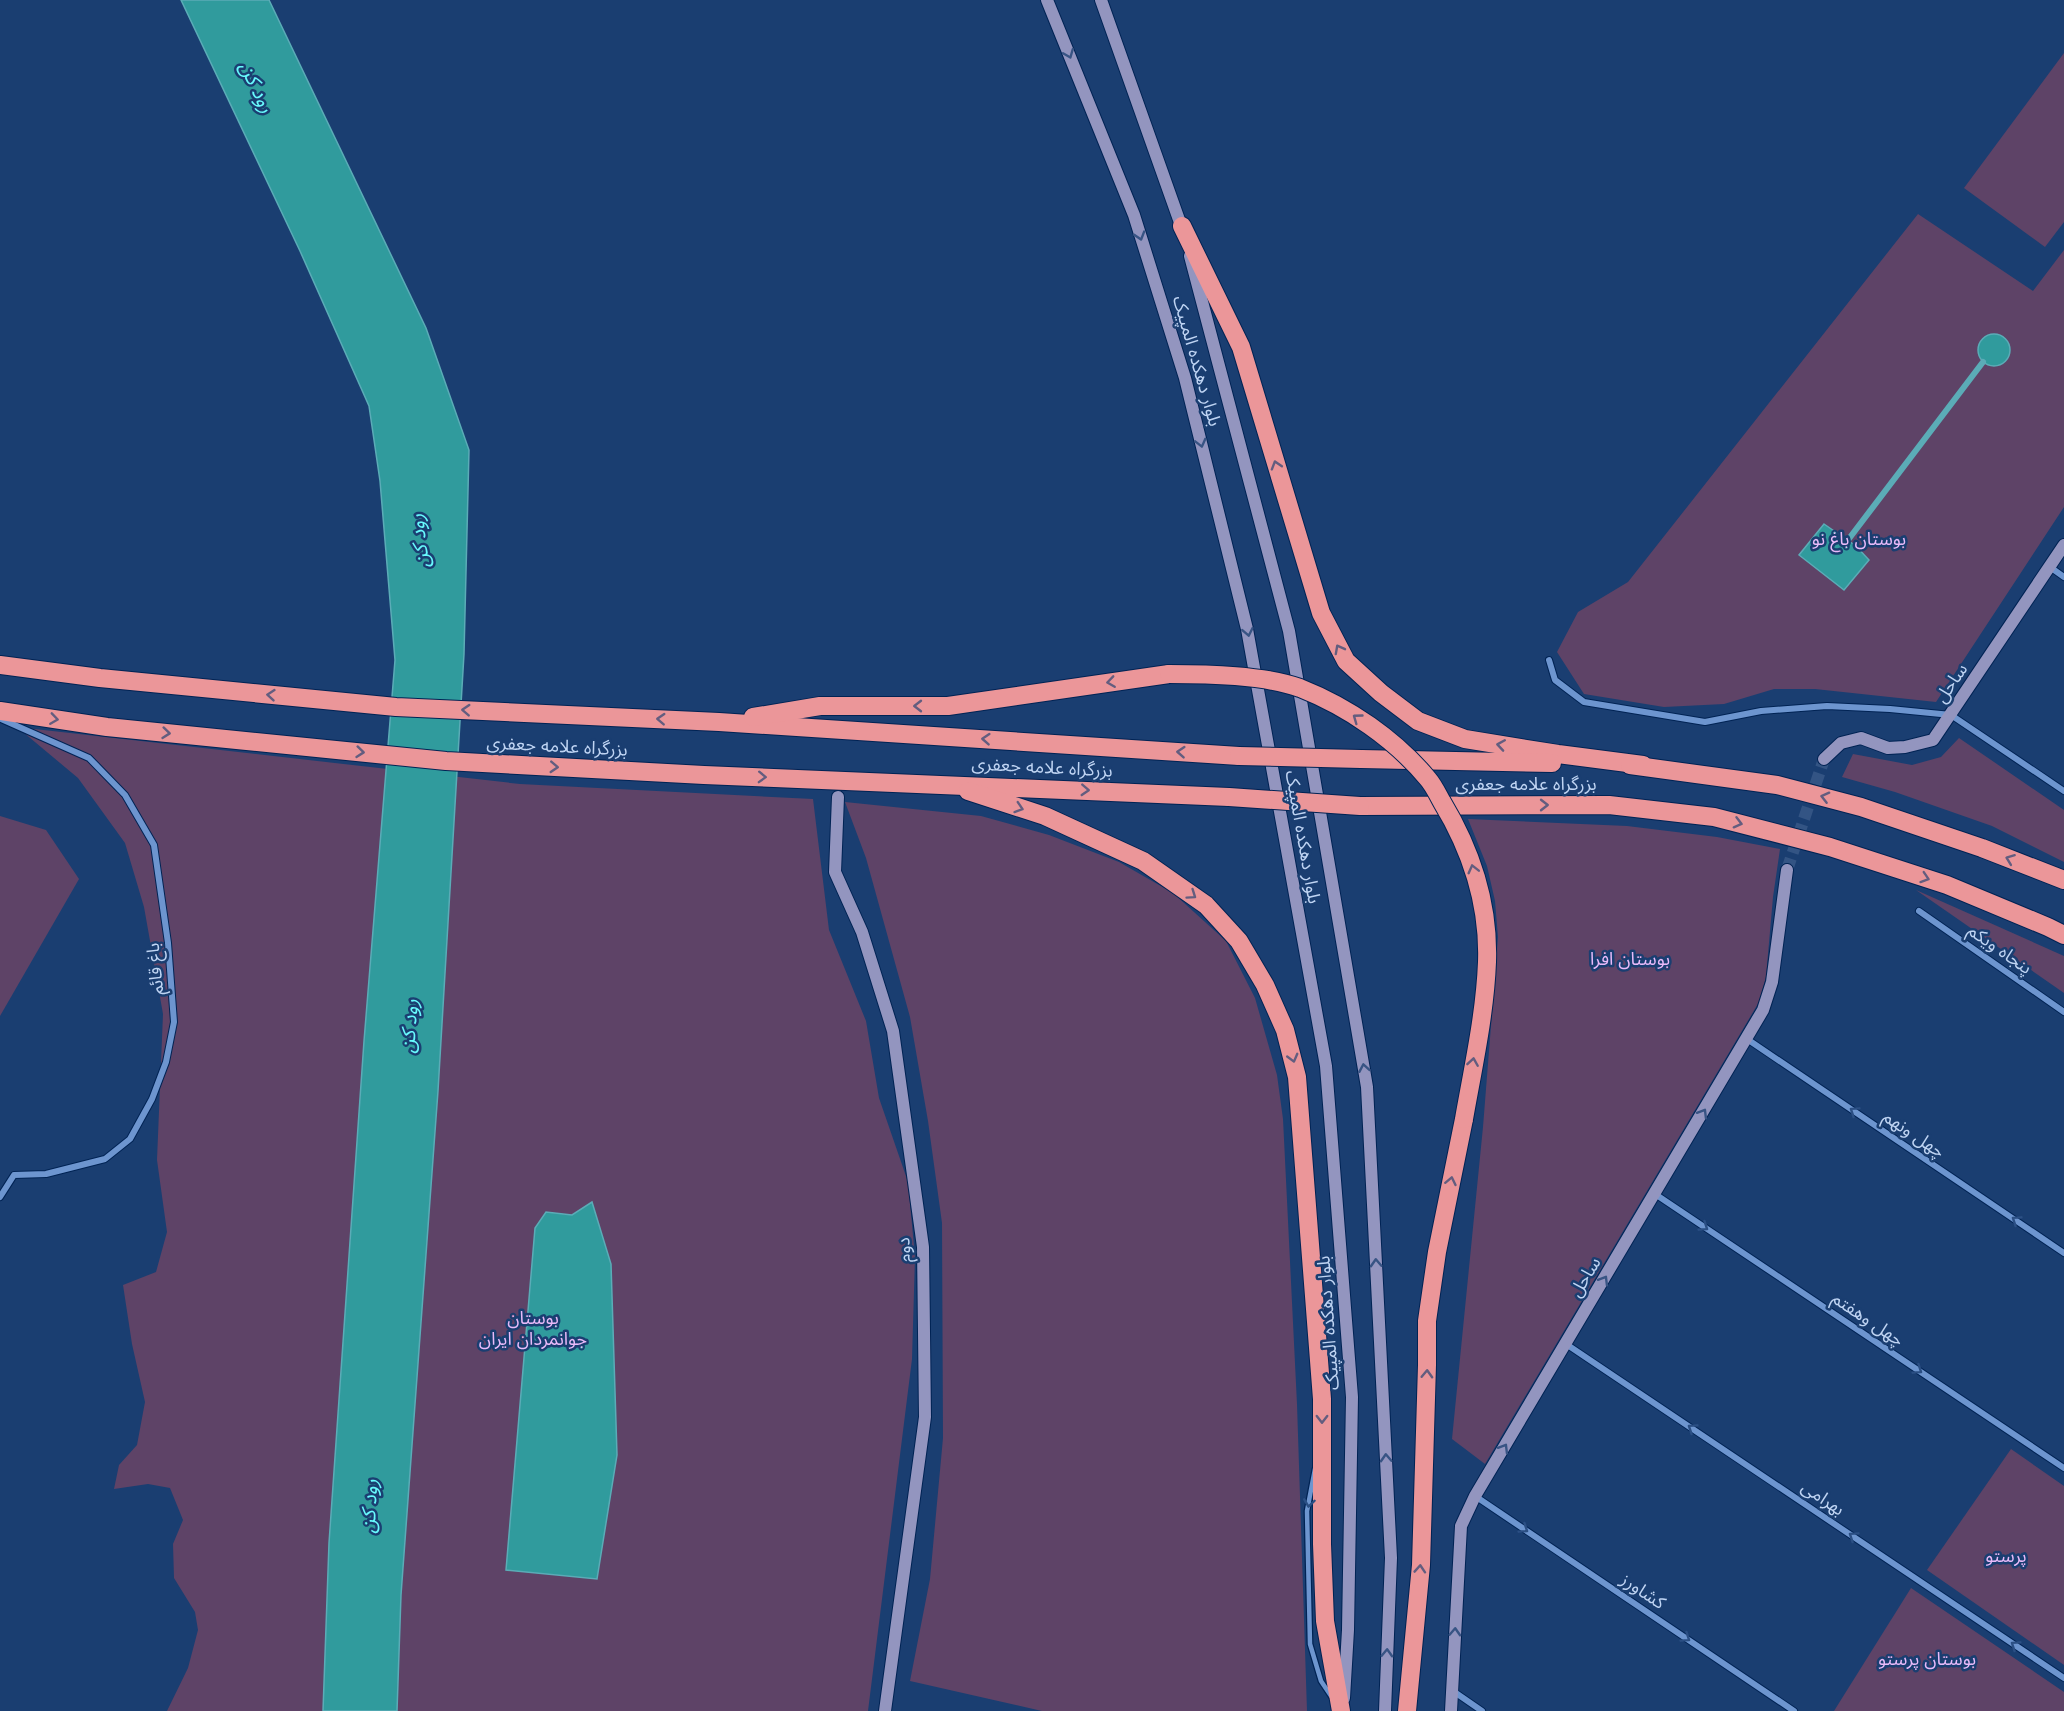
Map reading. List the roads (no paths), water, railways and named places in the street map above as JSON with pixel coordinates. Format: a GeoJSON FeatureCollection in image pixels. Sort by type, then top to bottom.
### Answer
{"type":"FeatureCollection","features":[{"type":"Feature","properties":{"kind":"highway"},"geometry":{"type":"LineString","coordinates":[[1182,226],[1241,346],[1321,613],[1346,661],[1381,693],[1418,721],[1465,739],[1642,765]]}},
{"type":"Feature","properties":{"kind":"highway","name":"بزرگراه علامه جعفری"},"geometry":{"type":"LineString","coordinates":[[0,665],[100,678],[396,707],[719,722],[1239,756],[1642,765],[1777,785],[1862,807],[1982,848],[2064,880]]}},
{"type":"Feature","properties":{"kind":"highway"},"geometry":{"type":"LineString","coordinates":[[719,722],[820,706],[948,706],[1169,674],[1251,678],[1298,687],[1344,708],[1407,756],[1430,781],[1470,857],[1482,904],[1487,961],[1482,1008],[1464,1119],[1437,1252],[1427,1321],[1420,1565],[1407,1711]]}},
{"type":"Feature","properties":{"kind":"highway","name":"بزرگراه علامه جعفری"},"geometry":{"type":"LineString","coordinates":[[0,711],[107,727],[446,761],[704,775],[1229,797],[1360,806],[1609,805],[1714,816],[1830,847],[1947,885],[2064,935]]}},
{"type":"Feature","properties":{"kind":"highway"},"geometry":{"type":"LineString","coordinates":[[943,784],[1045,816],[1143,861],[1206,905],[1239,941],[1265,985],[1285,1030],[1298,1077],[1322,1399],[1322,1544],[1325,1620],[1342,1711]]}},
{"type":"Feature","properties":{"kind":"main road","name":"بلوار دهکده المپیک"},"geometry":{"type":"LineString","coordinates":[[1047,0],[1134,215],[1185,378],[1247,628],[1326,1066],[1352,1397],[1348,1630],[1342,1711]]}},
{"type":"Feature","properties":{"kind":"main road","name":"بلوار دهکده المپیک"},"geometry":{"type":"LineString","coordinates":[[1101,0],[1182,226],[1289,631],[1367,1087],[1390,1558],[1385,1711]]}},
{"type":"Feature","properties":{"kind":"main road","name":"ساحل"},"geometry":{"type":"LineString","coordinates":[[1824,759],[1841,743],[1861,738],[1888,748],[1905,747],[1933,740],[2064,545]]}},
{"type":"Feature","properties":{"kind":"main road","name":"دوم"},"geometry":{"type":"LineString","coordinates":[[838,796],[835,872],[862,932],[893,1031],[923,1246],[925,1417],[885,1711]]}},
{"type":"Feature","properties":{"kind":"main road","name":"ساحل"},"geometry":{"type":"LineString","coordinates":[[1451,1711],[1461,1526],[1475,1496],[1763,1010],[1772,982],[1787,870]]}},
{"type":"Feature","properties":{"kind":"street"},"geometry":{"type":"LineString","coordinates":[[2049,567],[2064,577]]}},
{"type":"Feature","properties":{"kind":"street"},"geometry":{"type":"LineString","coordinates":[[1548,660],[1555,680],[1584,702],[1705,722],[1761,711],[1827,706],[1951,715],[2064,791]]}},
{"type":"Feature","properties":{"kind":"street","name":"باغ قائم"},"geometry":{"type":"LineString","coordinates":[[0,718],[89,758],[125,795],[154,845],[168,943],[174,1022],[166,1062],[152,1099],[130,1139],[105,1159],[46,1174],[14,1175],[0,1197]]}},
{"type":"Feature","properties":{"kind":"street","name":"پنجاه ویکم"},"geometry":{"type":"LineString","coordinates":[[1919,911],[2064,1012]]}},
{"type":"Feature","properties":{"kind":"street","name":"چهل ونهم"},"geometry":{"type":"LineString","coordinates":[[1747,1039],[2064,1253]]}},
{"type":"Feature","properties":{"kind":"street","name":"چهل وهفتم"},"geometry":{"type":"LineString","coordinates":[[1655,1194],[2062,1467]]}},
{"type":"Feature","properties":{"kind":"street","name":"بهرامی"},"geometry":{"type":"LineString","coordinates":[[1566,1344],[2064,1678]]}},
{"type":"Feature","properties":{"kind":"street"},"geometry":{"type":"LineString","coordinates":[[2062,1467],[2064,1458]]}},
{"type":"Feature","properties":{"kind":"street","name":"کشاورز"},"geometry":{"type":"LineString","coordinates":[[1475,1496],[1794,1711]]}},
{"type":"Feature","properties":{"kind":"street"},"geometry":{"type":"LineString","coordinates":[[1452,1691],[1482,1711]]}},
{"type":"Feature","properties":{"kind":"water","name":"رود کن"},"geometry":{"type":"Polygon","coordinates":[[[181,0],[269,0],[426,328],[469,450],[464,654],[438,1091],[401,1595],[397,1711],[323,1711],[329,1543],[364,1041],[395,660],[380,481],[369,406],[300,251],[181,0]]]}},
{"type":"Feature","properties":{"kind":"water"},"geometry":{"type":"Polygon","coordinates":[[[1994,334],[2005,339],[2010,350],[2005,361],[1994,366],[1983,361],[1978,350],[1983,339],[1994,334]]]}},
{"type":"Feature","properties":{"kind":"water"},"geometry":{"type":"Polygon","coordinates":[[[1824,524],[1856,546],[1869,560],[1844,590],[1799,555],[1824,524]]]}},
{"type":"Feature","properties":{"kind":"water"},"geometry":{"type":"Polygon","coordinates":[[[592,1202],[611,1264],[617,1455],[597,1579],[506,1570],[535,1228],[546,1212],[572,1215],[592,1202]]]}},
{"type":"Feature","properties":{"kind":"waterway"},"geometry":{"type":"LineString","coordinates":[[1848,540],[1983,362]]}},
{"type":"Feature","properties":{"kind":"tunnel"},"geometry":{"type":"LineString","coordinates":[[1787,870],[1824,759]]}},
{"type":"Feature","properties":{"kind":"park label","name":"بوستان باغ نو"},"geometry":{"type":"Point","coordinates":[1859,539]}},
{"type":"Feature","properties":{"kind":"park label","name":"بوستان افرا"},"geometry":{"type":"Point","coordinates":[1630,959]}},
{"type":"Feature","properties":{"kind":"park label","name":"بوستان جوانمردان ایران"},"geometry":{"type":"Point","coordinates":[533,1328]}},
{"type":"Feature","properties":{"kind":"park label","name":"پرستو"},"geometry":{"type":"Point","coordinates":[2006,1556]}},
{"type":"Feature","properties":{"kind":"park label","name":"بوستان پرستو"},"geometry":{"type":"Point","coordinates":[1927,1659]}}]}
